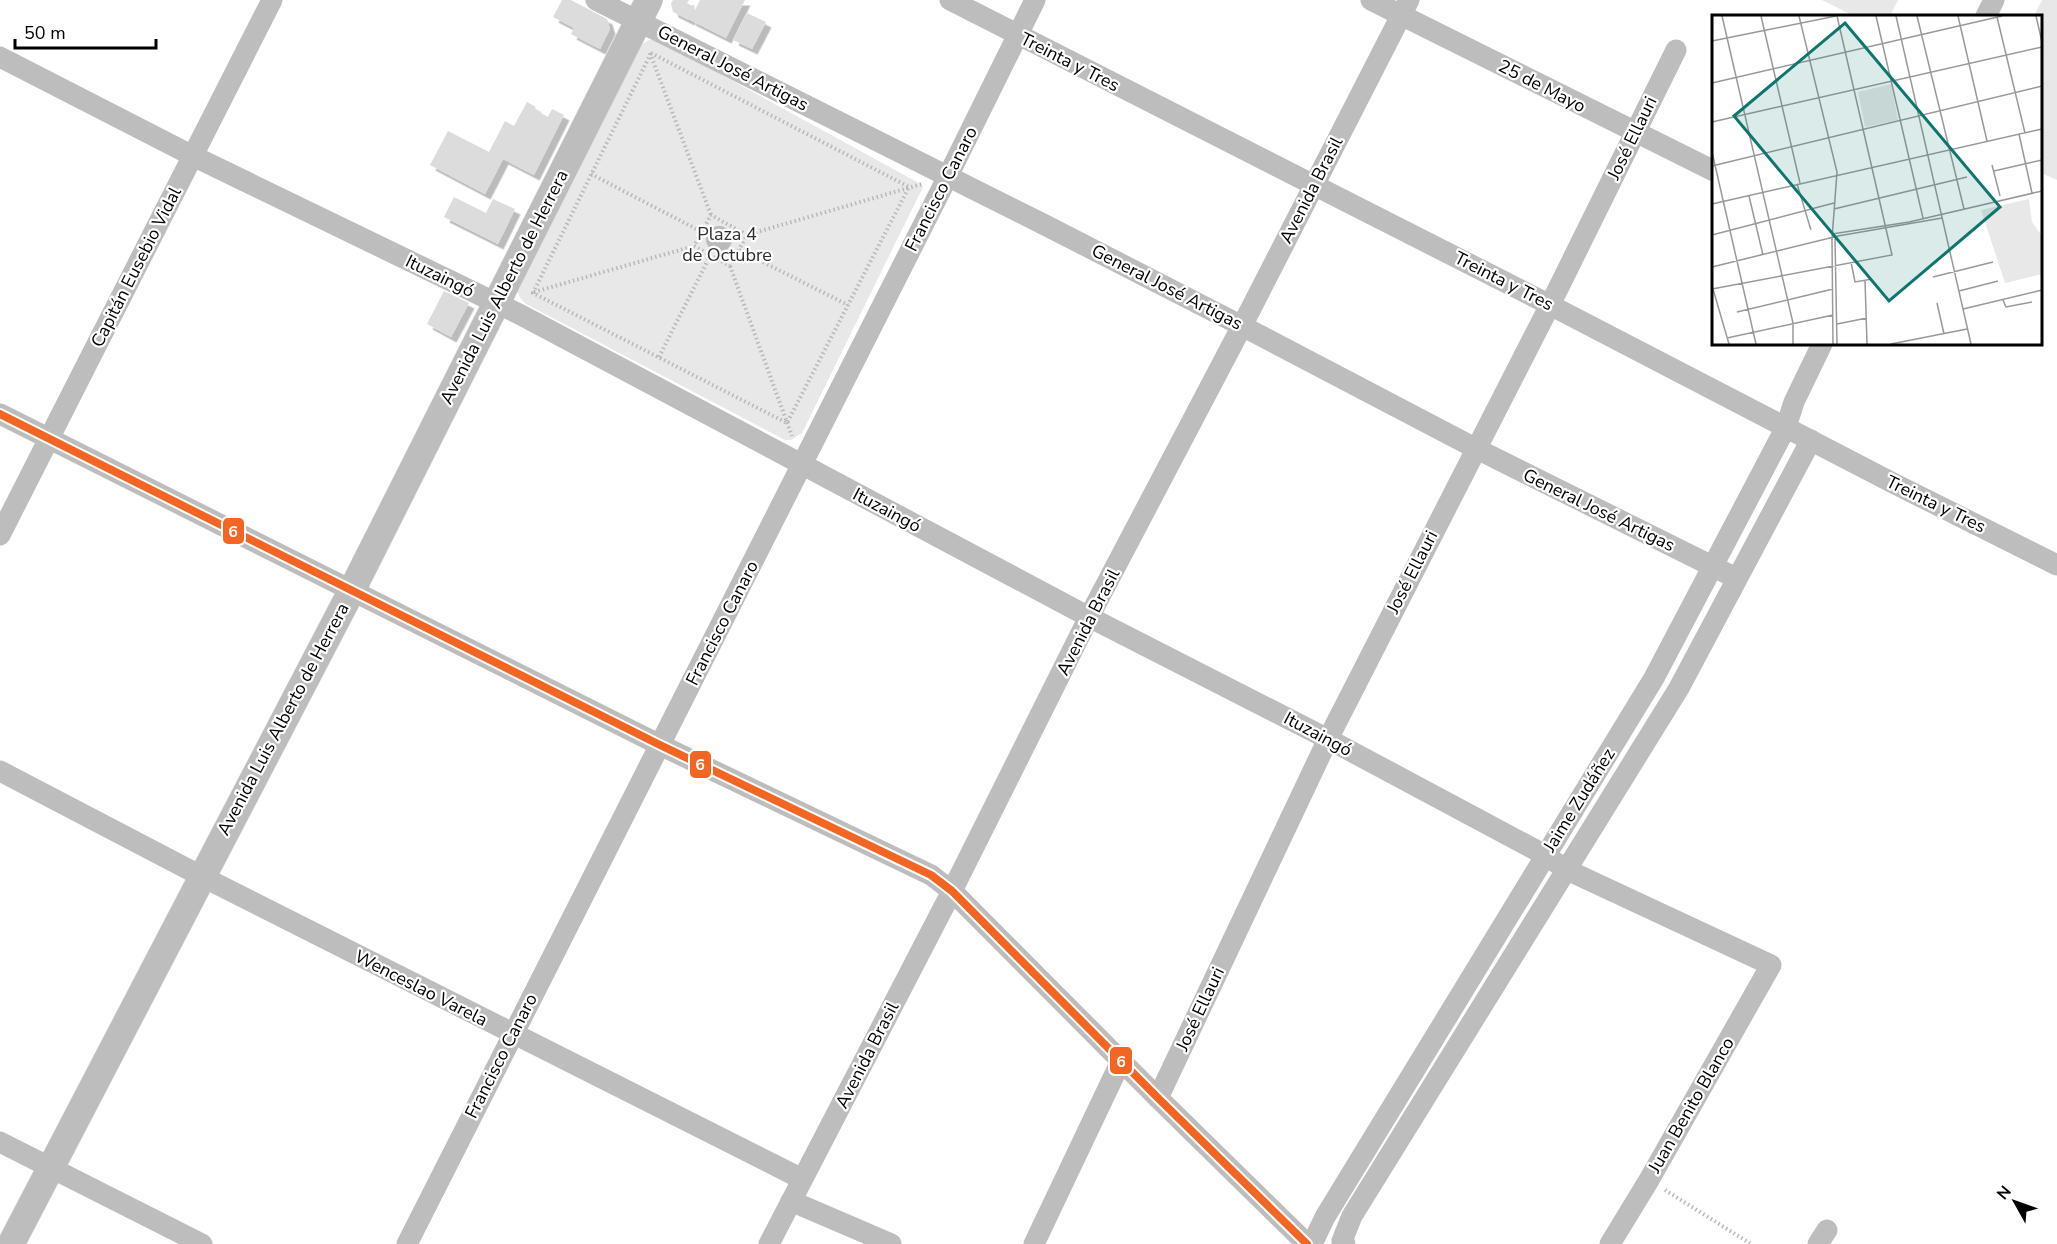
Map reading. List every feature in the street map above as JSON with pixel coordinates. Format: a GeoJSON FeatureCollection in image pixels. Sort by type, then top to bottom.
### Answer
{"type":"FeatureCollection","features":[{"type":"Feature","properties":{"kind":"main road","name":"Avenida Luis Alberto de Herrera"},"geometry":{"type":"LineString","coordinates":[[11,1244],[352,590],[644,10]]}},
{"type":"Feature","properties":{"kind":"street","name":"Capitán Eusebio Vidal"},"geometry":{"type":"LineString","coordinates":[[0,535],[272,0]]}},
{"type":"Feature","properties":{"kind":"street","name":"General José Artigas"},"geometry":{"type":"LineString","coordinates":[[596,0],[644,10],[948,176],[1475,448],[1736,578]]}},
{"type":"Feature","properties":{"kind":"street","name":"Treinta y Tres"},"geometry":{"type":"LineString","coordinates":[[950,0],[2057,565]]}},
{"type":"Feature","properties":{"kind":"street","name":"Francisco Canaro"},"geometry":{"type":"LineString","coordinates":[[407,1244],[1035,0]]}},
{"type":"Feature","properties":{"kind":"street","name":"25 de Mayo"},"geometry":{"type":"LineString","coordinates":[[1371,0],[1405,7],[1635,132],[1712,170]]}},
{"type":"Feature","properties":{"kind":"street"},"geometry":{"type":"LineString","coordinates":[[1986,15],[1994,0]]}},
{"type":"Feature","properties":{"kind":"street","name":"Avenida Brasil"},"geometry":{"type":"LineString","coordinates":[[769,1244],[952,891],[1089,617],[1242,326],[1405,7]]}},
{"type":"Feature","properties":{"kind":"street","name":"José Ellauri"},"geometry":{"type":"LineString","coordinates":[[1158,1098],[1328,739],[1550,305],[1676,50]]}},
{"type":"Feature","properties":{"kind":"street","name":"Ituzaingó"},"geometry":{"type":"LineString","coordinates":[[0,57],[193,156],[496,303],[1089,617],[1328,739],[1545,855],[1565,869],[1771,965]]}},
{"type":"Feature","properties":{"kind":"street","name":"Jaime Zudáñez"},"geometry":{"type":"LineString","coordinates":[[1309,1244],[1654,678],[1786,427],[1794,402],[1822,345]]}},
{"type":"Feature","properties":{"kind":"street"},"geometry":{"type":"LineString","coordinates":[[0,414],[660,745],[931,874],[952,891],[1158,1098],[1309,1244]]}},
{"type":"Feature","properties":{"kind":"street","name":"Jaime Zudáñez"},"geometry":{"type":"LineString","coordinates":[[1338,1243],[1352,1216],[1678,688],[1811,440]]}},
{"type":"Feature","properties":{"kind":"street","name":"Wenceslao Varela"},"geometry":{"type":"LineString","coordinates":[[0,771],[201,876],[802,1179]]}},
{"type":"Feature","properties":{"kind":"street","name":"Juan Benito Blanco"},"geometry":{"type":"LineString","coordinates":[[1610,1244],[1771,965]]}},
{"type":"Feature","properties":{"kind":"street"},"geometry":{"type":"LineString","coordinates":[[1034,1244],[1121,1061]]}},
{"type":"Feature","properties":{"kind":"street"},"geometry":{"type":"LineString","coordinates":[[0,1142],[202,1244]]}},
{"type":"Feature","properties":{"kind":"street"},"geometry":{"type":"LineString","coordinates":[[791,1202],[891,1244]]}},
{"type":"Feature","properties":{"kind":"path"},"geometry":{"type":"LineString","coordinates":[[644,10],[651,54],[711,216],[747,236]]}},
{"type":"Feature","properties":{"kind":"path"},"geometry":{"type":"LineString","coordinates":[[533,293],[651,54]]}},
{"type":"Feature","properties":{"kind":"path"},"geometry":{"type":"LineString","coordinates":[[651,54],[909,187]]}},
{"type":"Feature","properties":{"kind":"path"},"geometry":{"type":"LineString","coordinates":[[591,174],[702,232]]}},
{"type":"Feature","properties":{"kind":"path"},"geometry":{"type":"LineString","coordinates":[[730,266],[747,236],[948,176]]}},
{"type":"Feature","properties":{"kind":"path"},"geometry":{"type":"LineString","coordinates":[[787,423],[909,187]]}},
{"type":"Feature","properties":{"kind":"path"},"geometry":{"type":"LineString","coordinates":[[496,303],[694,246],[711,216]]}},
{"type":"Feature","properties":{"kind":"path"},"geometry":{"type":"LineString","coordinates":[[694,246],[730,266],[802,465]]}},
{"type":"Feature","properties":{"kind":"path"},"geometry":{"type":"LineString","coordinates":[[739,250],[848,305]]}},
{"type":"Feature","properties":{"kind":"path"},"geometry":{"type":"LineString","coordinates":[[658,357],[710,256]]}},
{"type":"Feature","properties":{"kind":"path"},"geometry":{"type":"LineString","coordinates":[[533,293],[787,423]]}},
{"type":"Feature","properties":{"kind":"path"},"geometry":{"type":"LineString","coordinates":[[1649,1180],[1750,1244]]}},
{"type":"Feature","properties":{"kind":"green space"},"geometry":{"type":"Polygon","coordinates":[[[1822,0],[1898,0],[1890,15],[1852,15],[1822,0]]]}},
{"type":"Feature","properties":{"kind":"green space"},"geometry":{"type":"Polygon","coordinates":[[[2042,0],[2057,0],[2057,180],[2042,173],[2042,15],[2034,15],[2042,0]]]}},
{"type":"Feature","properties":{"kind":"green space","name":"Plaza 4 de Octubre"},"geometry":{"type":"Polygon","coordinates":[[[649,40],[658,40],[923,187],[802,433],[791,440],[785,440],[526,304],[518,293],[517,284],[639,46],[649,40]]]}},
{"type":"Feature","properties":{"kind":"shaded area"},"geometry":{"type":"Polygon","coordinates":[[[719,226],[729,229],[732,239],[729,249],[719,252],[709,249],[706,239],[709,229],[719,226]]]}},
{"type":"Feature","properties":{"kind":"building"},"geometry":{"type":"Polygon","coordinates":[[[562,0],[571,0],[607,19],[610,29],[600,49],[571,34],[574,28],[553,17],[562,0]]]}},
{"type":"Feature","properties":{"kind":"building"},"geometry":{"type":"Polygon","coordinates":[[[673,0],[689,0],[687,3],[695,8],[689,20],[673,12],[671,4],[673,0]]]}},
{"type":"Feature","properties":{"kind":"building"},"geometry":{"type":"Polygon","coordinates":[[[700,0],[745,0],[726,38],[690,20],[700,0]]]}},
{"type":"Feature","properties":{"kind":"building"},"geometry":{"type":"Polygon","coordinates":[[[747,13],[766,22],[752,49],[733,40],[747,13]]]}},
{"type":"Feature","properties":{"kind":"building"},"geometry":{"type":"Polygon","coordinates":[[[527,102],[548,117],[552,109],[564,115],[534,175],[503,159],[485,194],[430,165],[448,131],[489,152],[505,121],[514,126],[527,102]]]}},
{"type":"Feature","properties":{"kind":"building"},"geometry":{"type":"Polygon","coordinates":[[[454,197],[486,213],[493,199],[515,209],[498,244],[444,217],[454,197]]]}},
{"type":"Feature","properties":{"kind":"building"},"geometry":{"type":"Polygon","coordinates":[[[444,291],[469,303],[451,337],[427,324],[444,291]]]}},
{"type":"Feature","properties":{"kind":"transit line","name":"6"},"geometry":{"type":"LineString","coordinates":[[0,414],[660,745],[931,875],[952,891],[1307,1244]]}}]}
